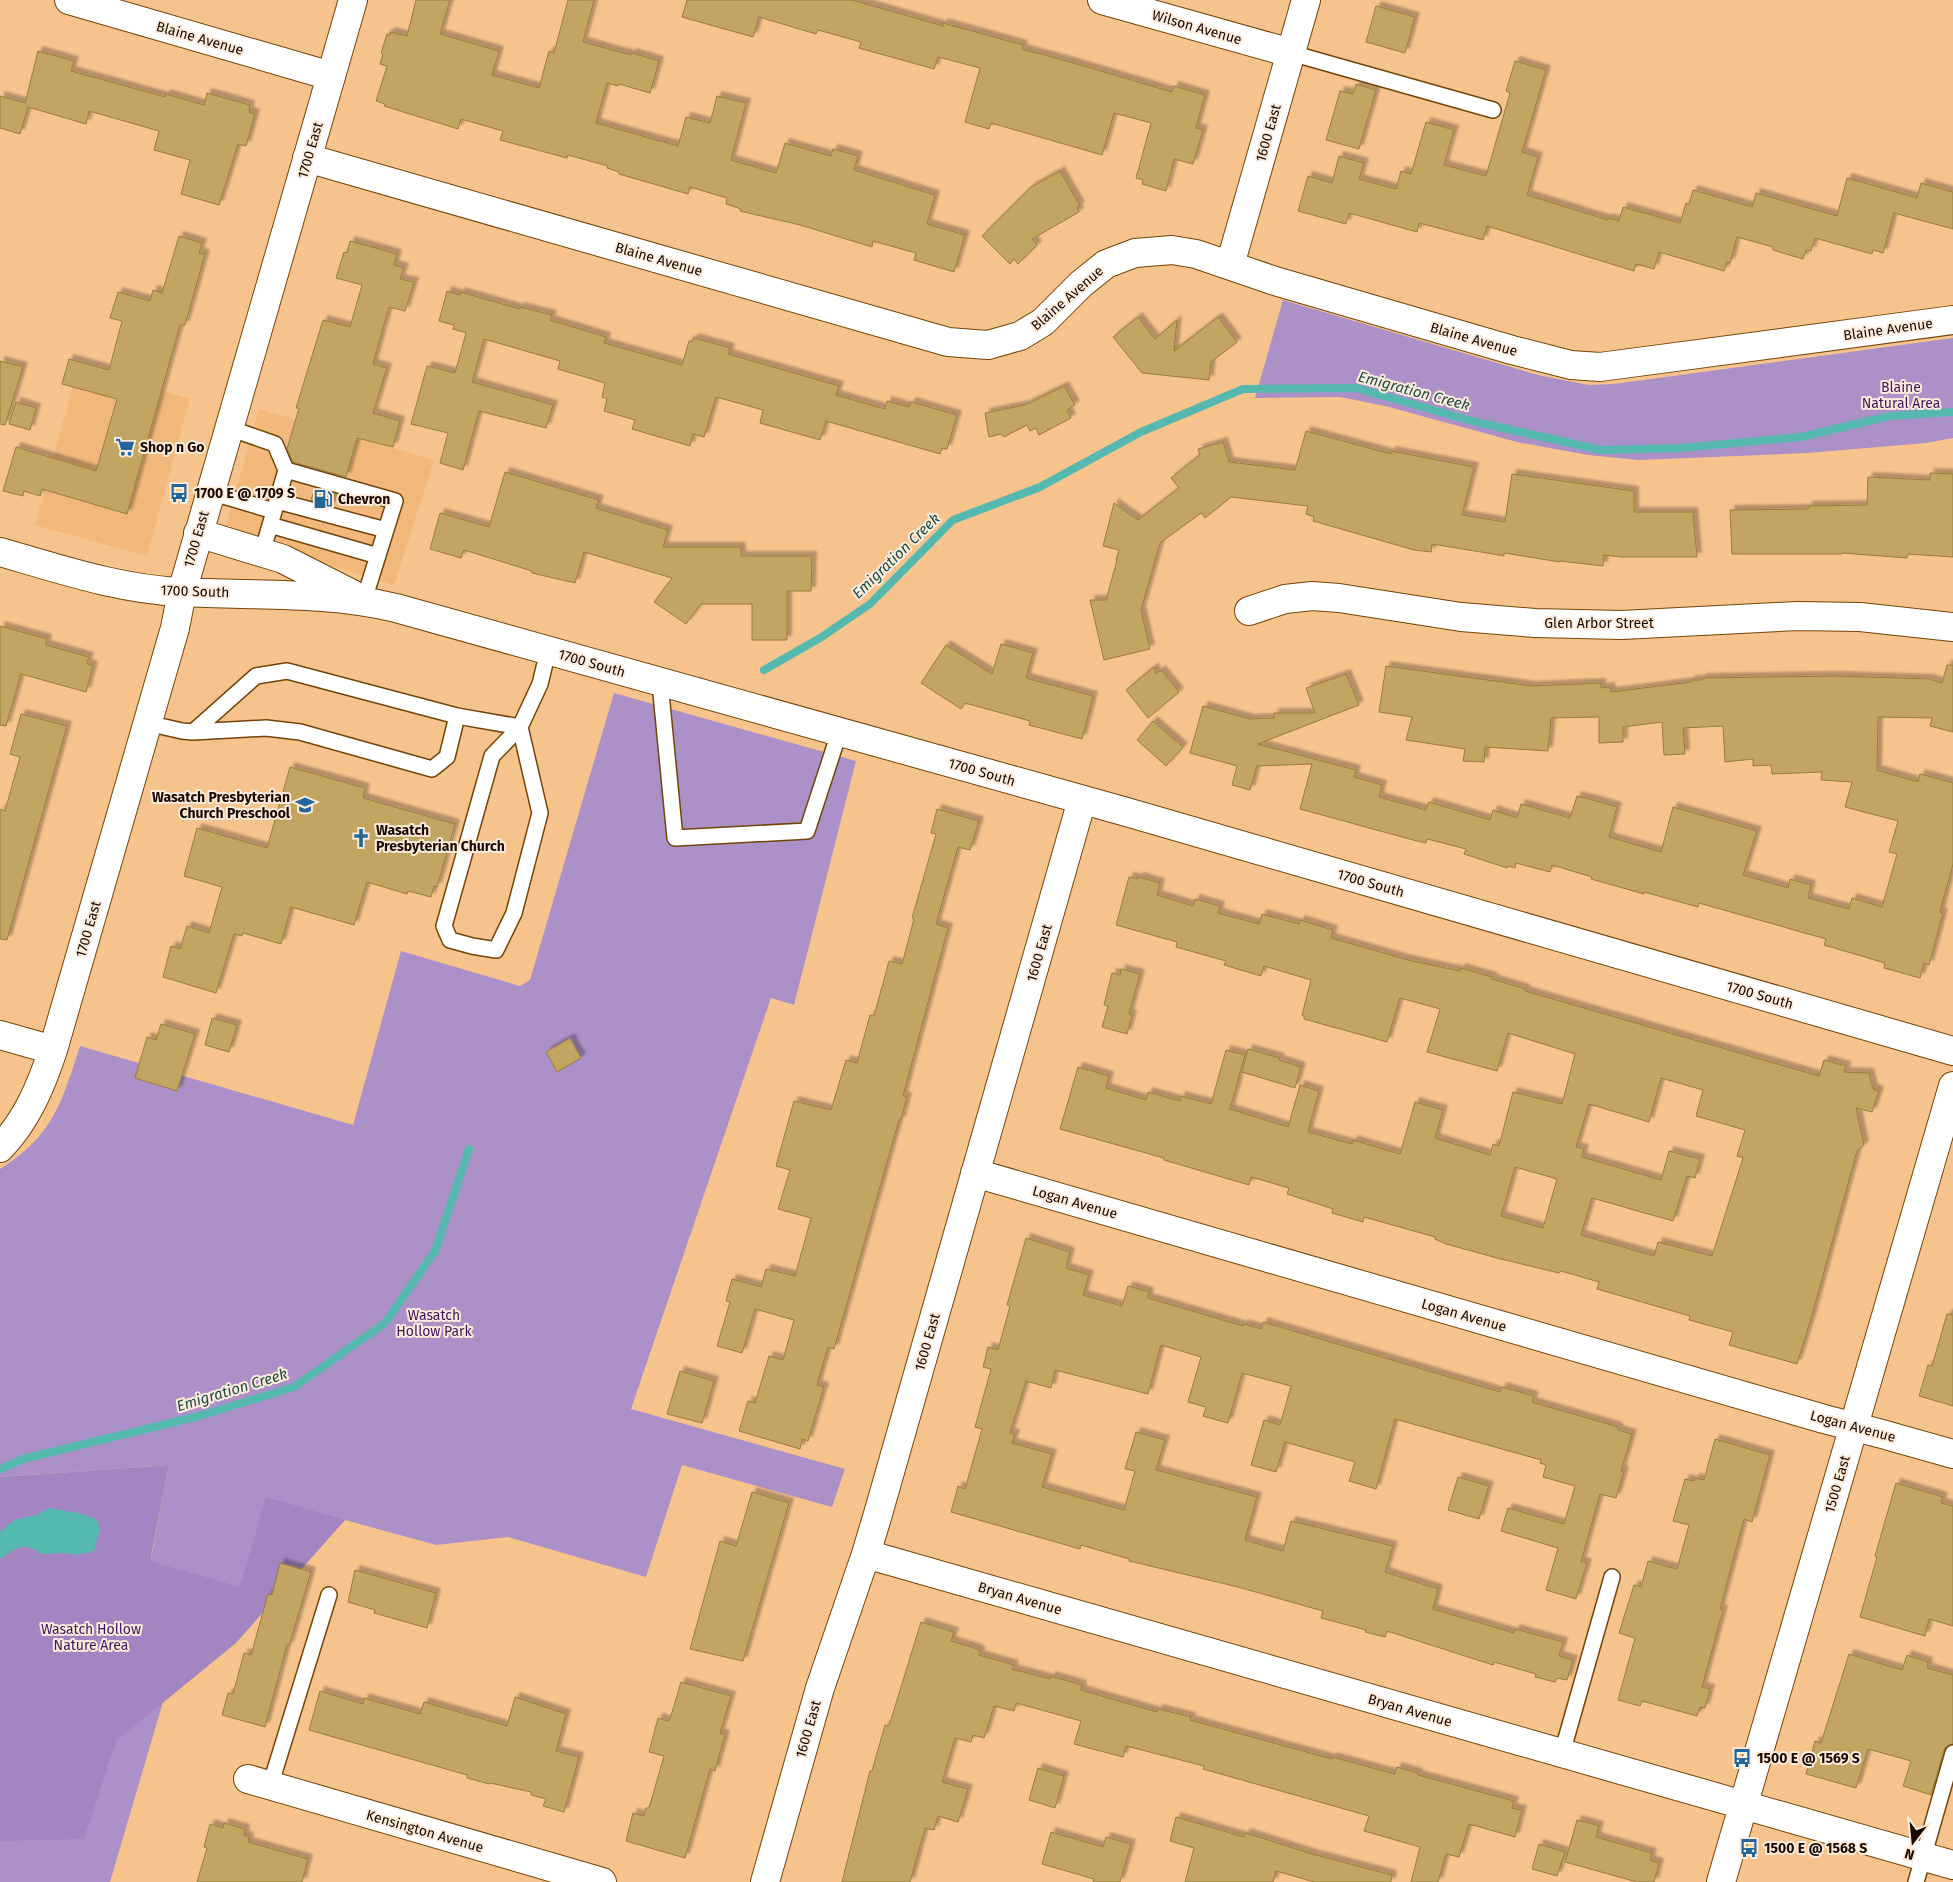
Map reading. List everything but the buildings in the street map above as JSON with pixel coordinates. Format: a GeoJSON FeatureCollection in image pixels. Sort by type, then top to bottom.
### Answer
{"type":"FeatureCollection","features":[{"type":"Feature","properties":{"kind":"street","name":"Blaine Avenue"},"geometry":{"type":"LineString","coordinates":[[69,0],[331,76]]}},
{"type":"Feature","properties":{"kind":"street","name":"1700 East"},"geometry":{"type":"LineString","coordinates":[[53,1050],[175,628],[182,592],[198,533],[353,0]]}},
{"type":"Feature","properties":{"kind":"street","name":"Wilson Avenue"},"geometry":{"type":"LineString","coordinates":[[1102,0],[1291,53]]}},
{"type":"Feature","properties":{"kind":"street","name":"1600 East"},"geometry":{"type":"LineString","coordinates":[[1230,265],[1306,0]]}},
{"type":"Feature","properties":{"kind":"street","name":"Blaine Avenue"},"geometry":{"type":"LineString","coordinates":[[307,158],[948,342],[988,345],[1020,336],[1043,322],[1081,284],[1106,264],[1135,253],[1180,252],[1196,254],[1275,281],[1512,350],[1580,366],[1600,367],[1625,364],[1953,320]]}},
{"type":"Feature","properties":{"kind":"street"},"geometry":{"type":"LineString","coordinates":[[198,533],[283,559],[364,600]]}},
{"type":"Feature","properties":{"kind":"street","name":"1700 South"},"geometry":{"type":"LineString","coordinates":[[0,552],[100,581],[148,589],[364,600],[396,608],[1082,800],[1953,1051]]}},
{"type":"Feature","properties":{"kind":"street","name":"Glen Arbor Street"},"geometry":{"type":"LineString","coordinates":[[1249,611],[1285,599],[1312,596],[1340,598],[1461,617],[1535,623],[1622,625],[1797,616],[1860,617],[1953,627]]}},
{"type":"Feature","properties":{"kind":"street","name":"1600 East"},"geometry":{"type":"LineString","coordinates":[[765,1882],[820,1688],[866,1554],[1082,800]]}},
{"type":"Feature","properties":{"kind":"street"},"geometry":{"type":"LineString","coordinates":[[0,1034],[53,1050],[31,1106],[12,1136],[0,1148]]}},
{"type":"Feature","properties":{"kind":"street","name":"1500 East"},"geometry":{"type":"LineString","coordinates":[[1721,1882],[1953,1086]]}},
{"type":"Feature","properties":{"kind":"street","name":"Logan Avenue"},"geometry":{"type":"LineString","coordinates":[[976,1174],[1953,1454]]}},
{"type":"Feature","properties":{"kind":"street","name":"Bryan Avenue"},"geometry":{"type":"LineString","coordinates":[[866,1554],[1953,1865]]}},
{"type":"Feature","properties":{"kind":"street","name":"Kensington Avenue"},"geometry":{"type":"LineString","coordinates":[[259,1783],[565,1877],[602,1882]]}},
{"type":"Feature","properties":{"kind":"lane"},"geometry":{"type":"LineString","coordinates":[[1291,53],[1493,110]]}},
{"type":"Feature","properties":{"kind":"lane"},"geometry":{"type":"LineString","coordinates":[[229,428],[275,444],[286,470],[262,553]]}},
{"type":"Feature","properties":{"kind":"lane"},"geometry":{"type":"LineString","coordinates":[[286,470],[396,502],[364,600]]}},
{"type":"Feature","properties":{"kind":"lane"},"geometry":{"type":"LineString","coordinates":[[210,492],[274,512],[378,556]]}},
{"type":"Feature","properties":{"kind":"lane"},"geometry":{"type":"LineString","coordinates":[[274,512],[386,530]]}},
{"type":"Feature","properties":{"kind":"lane"},"geometry":{"type":"LineString","coordinates":[[520,727],[540,813],[514,913],[496,950],[450,940],[444,926],[492,756],[520,727],[540,684],[548,651]]}},
{"type":"Feature","properties":{"kind":"lane"},"geometry":{"type":"LineString","coordinates":[[193,732],[256,676],[287,671],[457,716],[520,727]]}},
{"type":"Feature","properties":{"kind":"lane"},"geometry":{"type":"LineString","coordinates":[[660,682],[675,838],[807,831],[839,733]]}},
{"type":"Feature","properties":{"kind":"lane"},"geometry":{"type":"LineString","coordinates":[[146,723],[193,732],[266,728],[300,732],[432,769],[447,757],[457,716]]}},
{"type":"Feature","properties":{"kind":"lane"},"geometry":{"type":"LineString","coordinates":[[1562,1754],[1612,1577]]}},
{"type":"Feature","properties":{"kind":"lane"},"geometry":{"type":"LineString","coordinates":[[259,1783],[329,1595]]}},
{"type":"Feature","properties":{"kind":"lane"},"geometry":{"type":"LineString","coordinates":[[1916,1882],[1953,1753]]}},
{"type":"Feature","properties":{"kind":"shaded area"},"geometry":{"type":"Polygon","coordinates":[[[78,366],[190,399],[147,556],[35,525],[78,366]]]}},
{"type":"Feature","properties":{"kind":"shaded area"},"geometry":{"type":"Polygon","coordinates":[[[259,409],[434,460],[394,585],[224,533],[259,409]]]}},
{"type":"Feature","properties":{"kind":"green space","name":"Blaine Natural Area"},"geometry":{"type":"Polygon","coordinates":[[[1283,300],[1538,375],[1589,385],[1614,384],[1953,338],[1953,438],[1926,443],[1808,453],[1639,460],[1588,455],[1517,442],[1385,406],[1340,397],[1255,398],[1283,300]]]}},
{"type":"Feature","properties":{"kind":"green space","name":"Wasatch Hollow Park"},"geometry":{"type":"Polygon","coordinates":[[[614,693],[856,761],[794,1005],[771,998],[631,1409],[845,1469],[832,1507],[682,1465],[646,1577],[508,1537],[436,1545],[345,1520],[168,1685],[110,1882],[0,1882],[0,1481],[151,1558],[169,1465],[0,1477],[0,1169],[18,1157],[44,1130],[61,1101],[80,1046],[353,1125],[401,951],[520,986],[530,980],[614,693]],[[151,1562],[153,1571],[240,1588],[151,1562]]]}},
{"type":"Feature","properties":{"kind":"green space","name":"Wasatch Hollow Nature Area"},"geometry":{"type":"Polygon","coordinates":[[[169,1465],[150,1561],[240,1587],[266,1497],[345,1520],[236,1643],[116,1741],[84,1839],[0,1841],[0,1477],[169,1465]]]}},
{"type":"Feature","properties":{"kind":"water"},"geometry":{"type":"Polygon","coordinates":[[[49,1508],[78,1513],[96,1519],[100,1529],[94,1551],[77,1555],[64,1553],[42,1554],[27,1546],[15,1549],[0,1559],[0,1532],[14,1520],[37,1515],[49,1508]]]}},
{"type":"Feature","properties":{"kind":"waterway","name":"Emigration Creek"},"geometry":{"type":"LineString","coordinates":[[764,670],[820,638],[870,604],[953,520],[1040,487],[1141,432],[1243,389],[1356,388],[1472,421],[1601,450],[1680,448],[1801,437],[1890,416],[1953,412]]}},
{"type":"Feature","properties":{"kind":"waterway","name":"Emigration Creek"},"geometry":{"type":"LineString","coordinates":[[0,1469],[23,1459],[199,1416],[294,1387],[385,1323],[435,1251],[469,1149]]}},
{"type":"Feature","properties":{"kind":"place","name":"Shop n Go"},"geometry":{"type":"Point","coordinates":[125,447]}},
{"type":"Feature","properties":{"kind":"place","name":"1700 E @ 1709 S"},"geometry":{"type":"Point","coordinates":[179,493]}},
{"type":"Feature","properties":{"kind":"place","name":"Chevron"},"geometry":{"type":"Point","coordinates":[323,499]}},
{"type":"Feature","properties":{"kind":"place","name":"Wasatch Presbyterian Church Preschool"},"geometry":{"type":"Point","coordinates":[305,805]}},
{"type":"Feature","properties":{"kind":"place","name":"Wasatch Presbyterian Church"},"geometry":{"type":"Point","coordinates":[361,838]}},
{"type":"Feature","properties":{"kind":"place","name":"1500 E @ 1569 S"},"geometry":{"type":"Point","coordinates":[1742,1758]}},
{"type":"Feature","properties":{"kind":"place","name":"1500 E @ 1568 S"},"geometry":{"type":"Point","coordinates":[1749,1848]}}]}
